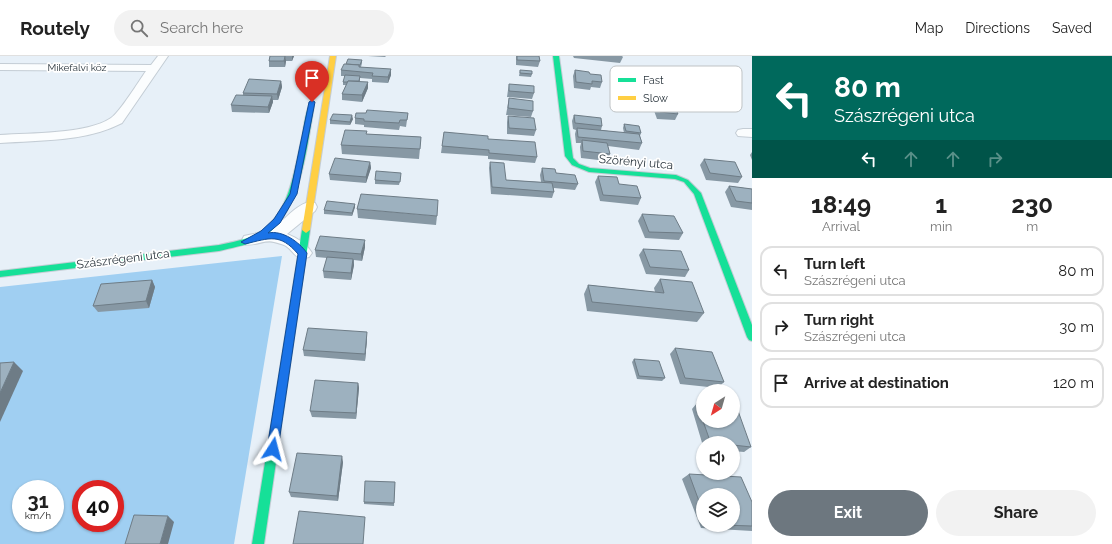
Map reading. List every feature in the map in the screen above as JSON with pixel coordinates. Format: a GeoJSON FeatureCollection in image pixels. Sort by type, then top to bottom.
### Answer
{"type":"FeatureCollection","features":[{"type":"Feature","properties":{"kind":"street"},"geometry":{"type":"LineString","coordinates":[[0,138],[80,132],[109,125],[117,120],[162,56]]}},
{"type":"Feature","properties":{"kind":"street"},"geometry":{"type":"LineString","coordinates":[[258,544],[333,56]]}},
{"type":"Feature","properties":{"kind":"street","name":"Szörényi utca"},"geometry":{"type":"LineString","coordinates":[[556,56],[568,156],[571,162],[578,167],[589,170],[676,177],[686,181],[697,193],[752,337]]}},
{"type":"Feature","properties":{"kind":"street","name":"Mikefalvi köz"},"geometry":{"type":"LineString","coordinates":[[0,67],[154,68]]}},
{"type":"Feature","properties":{"kind":"street","name":"Szászrégeni utca"},"geometry":{"type":"LineString","coordinates":[[245,242],[264,233],[277,221],[293,194],[313,94]]}},
{"type":"Feature","properties":{"kind":"street","name":"Szászrégeni utca"},"geometry":{"type":"LineString","coordinates":[[0,274],[219,248],[273,235],[287,226],[309,207]]}},
{"type":"Feature","properties":{"kind":"street"},"geometry":{"type":"LineString","coordinates":[[273,235],[292,242],[303,253]]}},
{"type":"Feature","properties":{"kind":"shaded area"},"geometry":{"type":"Polygon","coordinates":[[[282,256],[234,544],[0,544],[0,287],[282,256]]]}},
{"type":"Feature","properties":{"kind":"building"},"geometry":{"type":"Polygon","coordinates":[[[270,56],[285,56],[284,61],[269,61],[270,56]]]}},
{"type":"Feature","properties":{"kind":"building"},"geometry":{"type":"Polygon","coordinates":[[[517,56],[539,56],[540,61],[517,60],[517,56]]]}},
{"type":"Feature","properties":{"kind":"building"},"geometry":{"type":"Polygon","coordinates":[[[348,59],[362,60],[360,65],[346,64],[348,59]]]}},
{"type":"Feature","properties":{"kind":"building"},"geometry":{"type":"Polygon","coordinates":[[[344,64],[359,65],[359,67],[391,69],[388,77],[372,76],[373,73],[341,70],[344,64]]]}},
{"type":"Feature","properties":{"kind":"building"},"geometry":{"type":"Polygon","coordinates":[[[520,70],[532,71],[532,74],[520,73],[520,70]]]}},
{"type":"Feature","properties":{"kind":"building"},"geometry":{"type":"Polygon","coordinates":[[[575,70],[601,75],[602,82],[592,81],[592,84],[576,82],[575,70]]]}},
{"type":"Feature","properties":{"kind":"building"},"geometry":{"type":"Polygon","coordinates":[[[345,75],[360,76],[359,81],[343,82],[345,75]]]}},
{"type":"Feature","properties":{"kind":"building"},"geometry":{"type":"Polygon","coordinates":[[[249,79],[281,81],[277,94],[243,93],[249,79]]]}},
{"type":"Feature","properties":{"kind":"building"},"geometry":{"type":"Polygon","coordinates":[[[348,81],[368,82],[362,95],[342,94],[348,81]]]}},
{"type":"Feature","properties":{"kind":"building"},"geometry":{"type":"Polygon","coordinates":[[[509,84],[534,86],[534,93],[509,91],[509,84]]]}},
{"type":"Feature","properties":{"kind":"building"},"geometry":{"type":"Polygon","coordinates":[[[236,95],[272,96],[268,107],[231,105],[236,95]]]}},
{"type":"Feature","properties":{"kind":"building"},"geometry":{"type":"Polygon","coordinates":[[[509,98],[533,101],[533,111],[508,108],[509,98]]]}},
{"type":"Feature","properties":{"kind":"building"},"geometry":{"type":"Polygon","coordinates":[[[367,110],[408,113],[407,120],[400,120],[399,123],[364,121],[364,119],[355,118],[356,113],[366,113],[367,110]]]}},
{"type":"Feature","properties":{"kind":"building"},"geometry":{"type":"Polygon","coordinates":[[[660,112],[677,112],[678,114],[660,112]]]}},
{"type":"Feature","properties":{"kind":"building"},"geometry":{"type":"Polygon","coordinates":[[[333,114],[352,115],[350,122],[330,120],[333,114]]]}},
{"type":"Feature","properties":{"kind":"building"},"geometry":{"type":"Polygon","coordinates":[[[574,115],[601,118],[602,126],[575,123],[574,115]]]}},
{"type":"Feature","properties":{"kind":"building"},"geometry":{"type":"Polygon","coordinates":[[[508,116],[534,118],[536,130],[509,128],[508,116]]]}},
{"type":"Feature","properties":{"kind":"building"},"geometry":{"type":"Polygon","coordinates":[[[624,124],[639,126],[641,133],[626,131],[624,124]]]}},
{"type":"Feature","properties":{"kind":"building"},"geometry":{"type":"Polygon","coordinates":[[[577,128],[639,134],[642,143],[578,137],[577,128]]]}},
{"type":"Feature","properties":{"kind":"building"},"geometry":{"type":"Polygon","coordinates":[[[345,130],[367,131],[366,134],[421,137],[420,149],[341,145],[345,130]]]}},
{"type":"Feature","properties":{"kind":"building"},"geometry":{"type":"Polygon","coordinates":[[[444,132],[488,136],[488,139],[535,142],[537,157],[489,153],[489,150],[442,146],[444,132]]]}},
{"type":"Feature","properties":{"kind":"building"},"geometry":{"type":"Polygon","coordinates":[[[582,140],[607,143],[610,154],[583,151],[582,140]]]}},
{"type":"Feature","properties":{"kind":"building"},"geometry":{"type":"Polygon","coordinates":[[[335,158],[370,162],[366,177],[329,174],[335,158]]]}},
{"type":"Feature","properties":{"kind":"building"},"geometry":{"type":"Polygon","coordinates":[[[704,159],[735,162],[742,177],[710,173],[704,159]]]}},
{"type":"Feature","properties":{"kind":"building"},"geometry":{"type":"Polygon","coordinates":[[[490,162],[504,163],[506,180],[552,183],[554,192],[492,187],[490,162]]]}},
{"type":"Feature","properties":{"kind":"building"},"geometry":{"type":"Polygon","coordinates":[[[542,168],[555,169],[556,173],[575,175],[578,184],[544,181],[542,168]]]}},
{"type":"Feature","properties":{"kind":"building"},"geometry":{"type":"Polygon","coordinates":[[[376,171],[401,173],[400,182],[375,180],[376,171]]]}},
{"type":"Feature","properties":{"kind":"building"},"geometry":{"type":"Polygon","coordinates":[[[598,176],[617,177],[619,184],[637,186],[641,198],[603,195],[598,176]]]}},
{"type":"Feature","properties":{"kind":"building"},"geometry":{"type":"Polygon","coordinates":[[[729,186],[752,189],[752,203],[736,201],[729,186]]]}},
{"type":"Feature","properties":{"kind":"building"},"geometry":{"type":"Polygon","coordinates":[[[361,194],[438,200],[437,216],[357,209],[361,194]]]}},
{"type":"Feature","properties":{"kind":"building"},"geometry":{"type":"Polygon","coordinates":[[[327,201],[355,204],[352,213],[324,210],[327,201]]]}},
{"type":"Feature","properties":{"kind":"building"},"geometry":{"type":"Polygon","coordinates":[[[642,214],[674,216],[683,233],[649,232],[642,214]]]}},
{"type":"Feature","properties":{"kind":"building"},"geometry":{"type":"Polygon","coordinates":[[[320,236],[365,240],[361,254],[315,250],[320,236]]]}},
{"type":"Feature","properties":{"kind":"building"},"geometry":{"type":"Polygon","coordinates":[[[643,249],[681,251],[689,270],[650,267],[643,249]]]}},
{"type":"Feature","properties":{"kind":"building"},"geometry":{"type":"Polygon","coordinates":[[[327,257],[353,259],[351,273],[323,271],[327,257]]]}},
{"type":"Feature","properties":{"kind":"building"},"geometry":{"type":"Polygon","coordinates":[[[660,279],[692,282],[704,313],[592,302],[588,285],[664,293],[660,279]]]}},
{"type":"Feature","properties":{"kind":"building"},"geometry":{"type":"Polygon","coordinates":[[[152,280],[146,301],[93,306],[101,284],[152,280]]]}},
{"type":"Feature","properties":{"kind":"building"},"geometry":{"type":"Polygon","coordinates":[[[308,328],[367,332],[365,354],[303,350],[308,328]]]}},
{"type":"Feature","properties":{"kind":"building"},"geometry":{"type":"Polygon","coordinates":[[[675,348],[712,352],[724,382],[685,378],[675,348]]]}},
{"type":"Feature","properties":{"kind":"building"},"geometry":{"type":"Polygon","coordinates":[[[634,359],[659,361],[665,378],[639,376],[634,359]]]}},
{"type":"Feature","properties":{"kind":"building"},"geometry":{"type":"Polygon","coordinates":[[[14,362],[0,393],[0,363],[14,362]]]}},
{"type":"Feature","properties":{"kind":"building"},"geometry":{"type":"Polygon","coordinates":[[[315,380],[358,383],[356,413],[310,411],[315,380]]]}},
{"type":"Feature","properties":{"kind":"building"},"geometry":{"type":"Polygon","coordinates":[[[740,416],[751,447],[740,446],[740,436],[708,436],[705,428],[740,428],[740,416]]]}},
{"type":"Feature","properties":{"kind":"building"},"geometry":{"type":"Polygon","coordinates":[[[297,453],[342,456],[337,496],[289,492],[297,453]]]}},
{"type":"Feature","properties":{"kind":"building"},"geometry":{"type":"Polygon","coordinates":[[[689,474],[696,474],[696,480],[740,480],[741,477],[752,502],[752,526],[740,526],[740,488],[696,488],[696,493],[689,474]]]}},
{"type":"Feature","properties":{"kind":"building"},"geometry":{"type":"Polygon","coordinates":[[[365,481],[395,482],[394,503],[364,502],[365,481]]]}},
{"type":"Feature","properties":{"kind":"building"},"geometry":{"type":"Polygon","coordinates":[[[299,511],[365,517],[363,544],[293,544],[299,511]]]}},
{"type":"Feature","properties":{"kind":"building"},"geometry":{"type":"Polygon","coordinates":[[[134,515],[168,516],[160,544],[125,544],[134,515]]]}},
{"type":"Feature","properties":{"kind":"traffic: fast"},"geometry":{"type":"LineString","coordinates":[[556,56],[568,156],[572,162],[589,170],[676,177],[686,181],[697,193],[752,337]]}},
{"type":"Feature","properties":{"kind":"traffic: fast"},"geometry":{"type":"LineString","coordinates":[[0,274],[219,248],[243,242],[260,235],[274,224],[281,216],[290,198],[299,168],[311,106]]}},
{"type":"Feature","properties":{"kind":"traffic: fast"},"geometry":{"type":"LineString","coordinates":[[258,544],[306,230]]}},
{"type":"Feature","properties":{"kind":"traffic: slow"},"geometry":{"type":"LineString","coordinates":[[306,230],[333,56]]}},
{"type":"Feature","properties":{"kind":"route"},"geometry":{"type":"LineString","coordinates":[[273,449],[303,253],[292,242],[273,235],[245,242],[264,233],[277,221],[286,209],[293,194],[312,102]]}}]}
